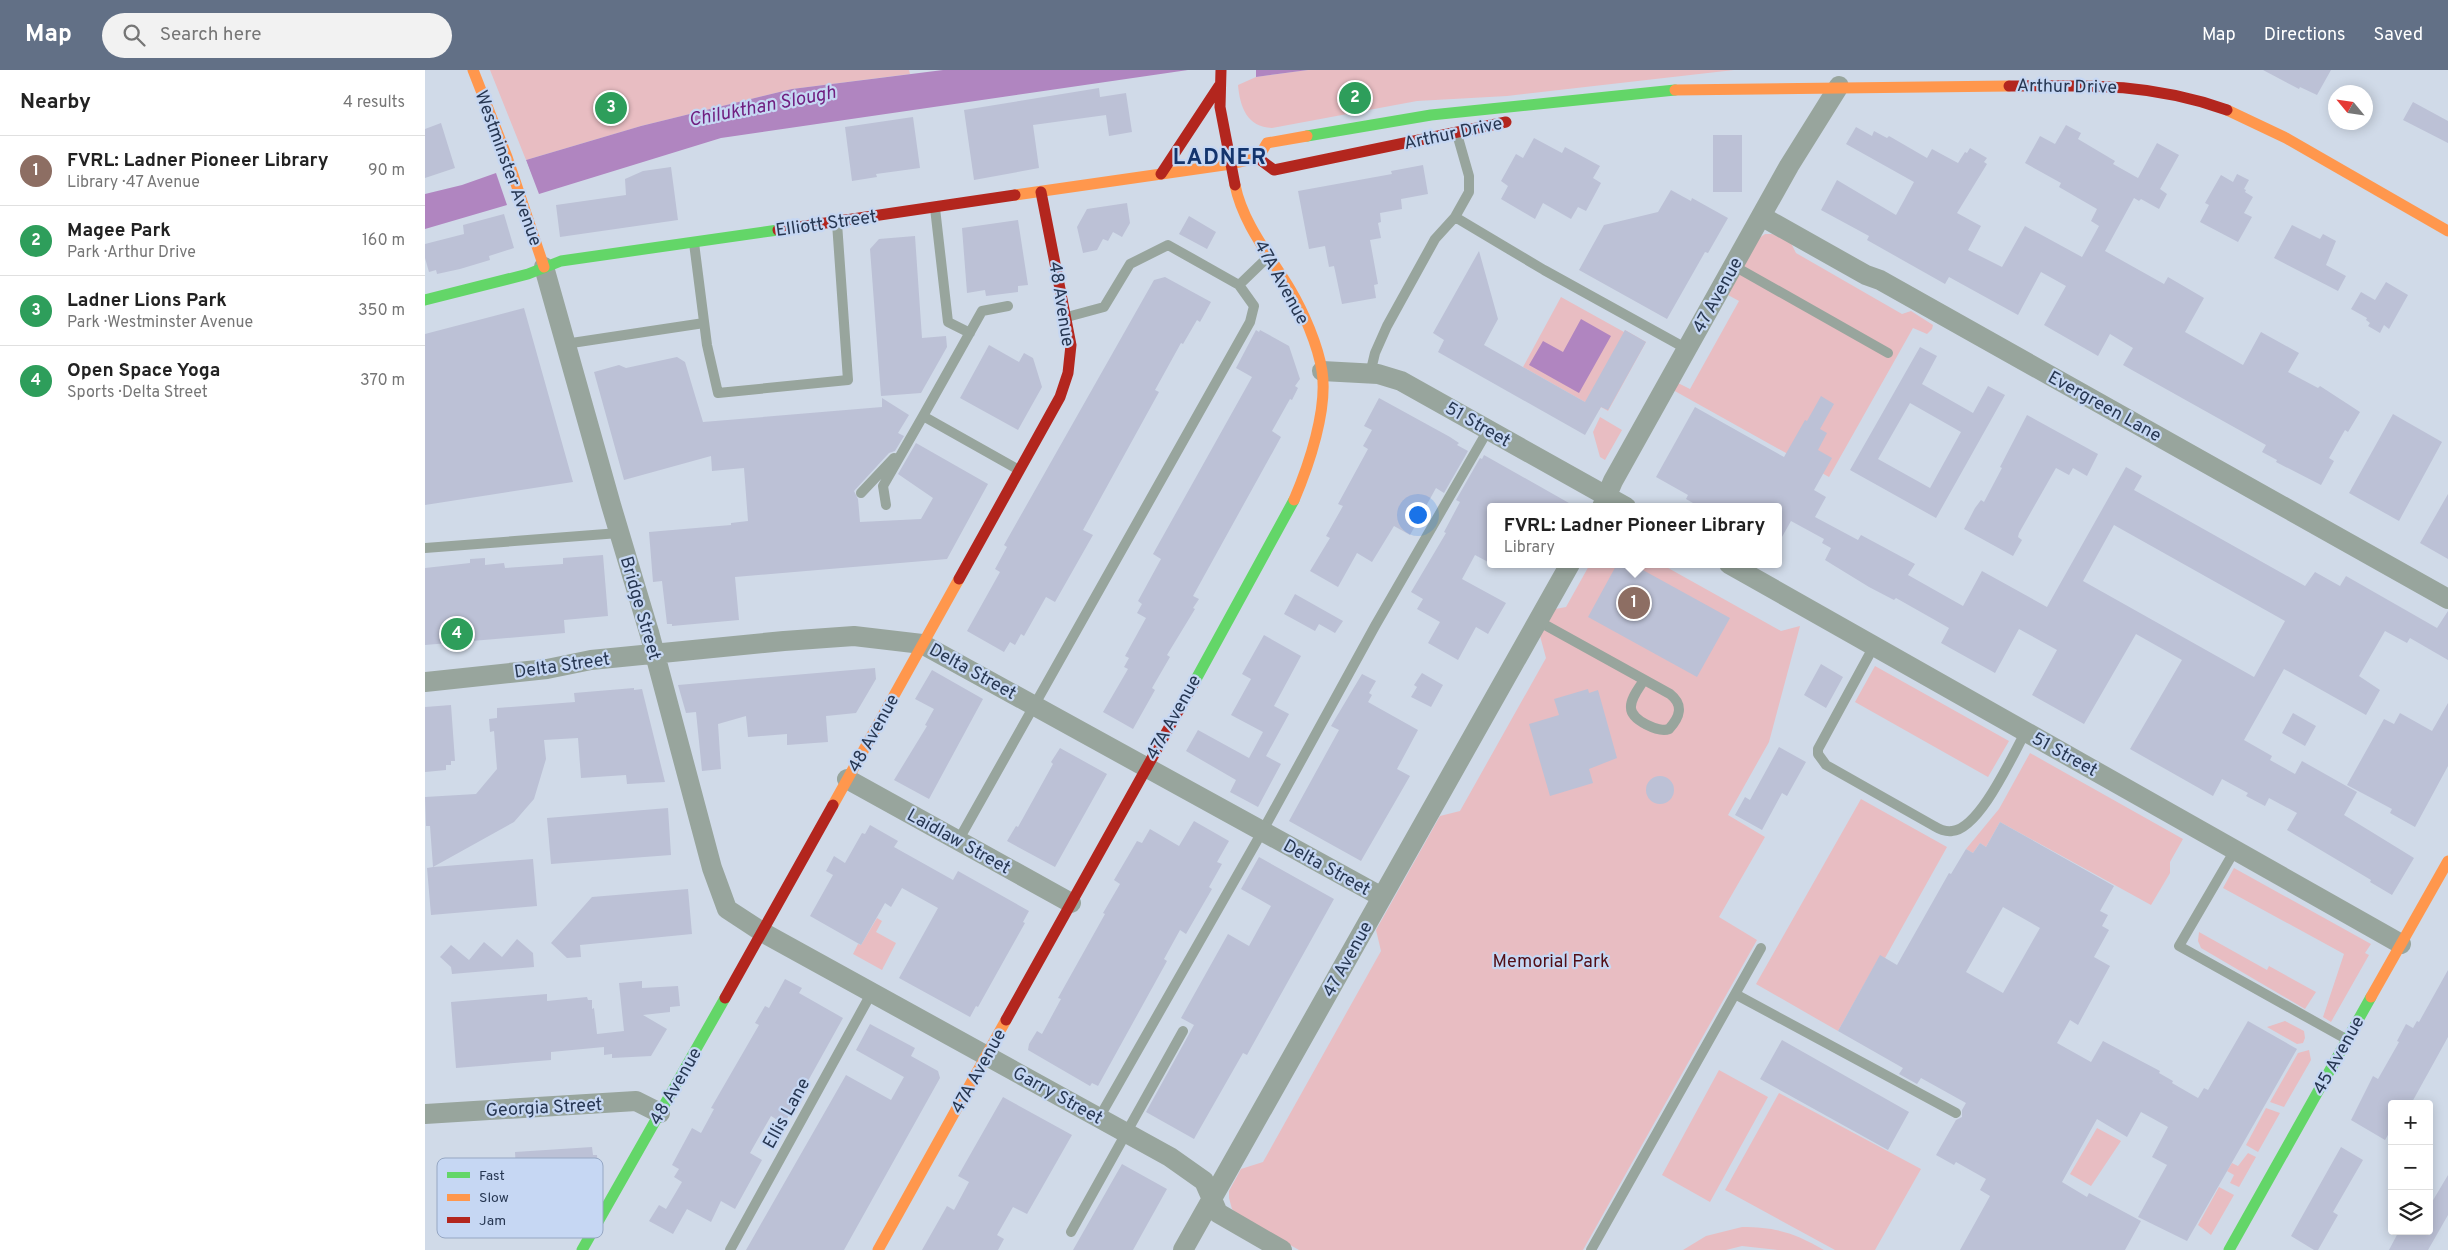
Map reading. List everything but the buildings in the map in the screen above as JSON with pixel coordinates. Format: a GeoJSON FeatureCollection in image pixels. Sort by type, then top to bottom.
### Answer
{"type":"FeatureCollection","features":[{"type":"Feature","properties":{"kind":"main road","name":"Westminster Avenue"},"geometry":{"type":"LineString","coordinates":[[473,70],[507,157],[544,267]]}},
{"type":"Feature","properties":{"kind":"main road"},"geometry":{"type":"LineString","coordinates":[[1161,174],[1186,140],[1219,86],[1221,70]]}},
{"type":"Feature","properties":{"kind":"main road","name":"Arthur Drive"},"geometry":{"type":"LineString","coordinates":[[1515,120],[1274,170],[1258,158],[1267,143],[1421,116],[1651,91],[1839,86],[2107,85],[2151,89],[2180,95],[2226,109],[2261,124],[2448,231]]}},
{"type":"Feature","properties":{"kind":"main road","name":"47A Avenue"},"geometry":{"type":"LineString","coordinates":[[878,1250],[1298,492],[1307,470],[1319,425],[1321,372],[1306,321],[1241,209],[1221,112],[1219,86]]}},
{"type":"Feature","properties":{"kind":"main road","name":"Arthur Drive"},"geometry":{"type":"LineString","coordinates":[[1534,116],[1651,91]]}},
{"type":"Feature","properties":{"kind":"main road"},"geometry":{"type":"LineString","coordinates":[[1231,164],[1258,158]]}},
{"type":"Feature","properties":{"kind":"main road","name":"Elliott Street"},"geometry":{"type":"LineString","coordinates":[[425,300],[527,274],[561,261],[1231,164]]}},
{"type":"Feature","properties":{"kind":"main road","name":"48 Avenue"},"geometry":{"type":"LineString","coordinates":[[603,1213],[762,932],[1065,387],[1071,351],[1041,192]]}},
{"type":"Feature","properties":{"kind":"main road","name":"45 Avenue"},"geometry":{"type":"LineString","coordinates":[[2229,1250],[2448,861]]}},
{"type":"Feature","properties":{"kind":"main road","name":"48 Avenue"},"geometry":{"type":"LineString","coordinates":[[582,1250],[589,1238]]}},
{"type":"Feature","properties":{"kind":"street","name":"47 Avenue"},"geometry":{"type":"LineString","coordinates":[[1604,502],[1761,216],[1839,86]]}},
{"type":"Feature","properties":{"kind":"street","name":"Evergreen Lane"},"geometry":{"type":"LineString","coordinates":[[1761,216],[1866,275],[1880,280],[2448,599]]}},
{"type":"Feature","properties":{"kind":"street","name":"Bridge Street"},"geometry":{"type":"LineString","coordinates":[[544,267],[654,654],[712,868],[727,909],[762,932]]}},
{"type":"Feature","properties":{"kind":"street","name":"51 Street"},"geometry":{"type":"LineString","coordinates":[[1321,372],[1370,374],[1401,381],[1488,430],[1604,502]]}},
{"type":"Feature","properties":{"kind":"street","name":"47 Avenue"},"geometry":{"type":"LineString","coordinates":[[1183,1250],[1568,568]]}},
{"type":"Feature","properties":{"kind":"street","name":"51 Street"},"geometry":{"type":"LineString","coordinates":[[1736,568],[2401,944]]}},
{"type":"Feature","properties":{"kind":"street","name":"Delta Street"},"geometry":{"type":"LineString","coordinates":[[425,682],[547,669],[591,660],[853,636],[922,644],[1382,898]]}},
{"type":"Feature","properties":{"kind":"street","name":"Laidlaw Street"},"geometry":{"type":"LineString","coordinates":[[847,779],[1071,903]]}},
{"type":"Feature","properties":{"kind":"street","name":"Garry Street"},"geometry":{"type":"LineString","coordinates":[[762,932],[1127,1133],[1199,1177],[1204,1181],[1218,1213],[1281,1250]]}},
{"type":"Feature","properties":{"kind":"street","name":"Georgia Street"},"geometry":{"type":"LineString","coordinates":[[425,1114],[636,1101],[660,1113]]}},
{"type":"Feature","properties":{"kind":"lane"},"geometry":{"type":"LineString","coordinates":[[1370,374],[1375,353],[1387,326],[1435,239],[1455,217],[1469,192],[1470,183],[1457,133]]}},
{"type":"Feature","properties":{"kind":"lane"},"geometry":{"type":"LineString","coordinates":[[935,208],[948,322],[970,333]]}},
{"type":"Feature","properties":{"kind":"lane"},"geometry":{"type":"LineString","coordinates":[[1455,217],[1528,261],[1687,349]]}},
{"type":"Feature","properties":{"kind":"lane"},"geometry":{"type":"LineString","coordinates":[[694,243],[707,345],[719,393],[848,380],[837,222]]}},
{"type":"Feature","properties":{"kind":"lane"},"geometry":{"type":"LineString","coordinates":[[958,841],[1253,316],[1253,303],[1239,285],[1168,245],[1130,264],[1104,307],[1066,317]]}},
{"type":"Feature","properties":{"kind":"lane"},"geometry":{"type":"LineString","coordinates":[[1239,285],[1268,257]]}},
{"type":"Feature","properties":{"kind":"lane"},"geometry":{"type":"LineString","coordinates":[[1734,266],[1888,353]]}},
{"type":"Feature","properties":{"kind":"lane"},"geometry":{"type":"LineString","coordinates":[[886,505],[883,486],[982,311],[1008,306]]}},
{"type":"Feature","properties":{"kind":"lane"},"geometry":{"type":"LineString","coordinates":[[565,344],[704,322]]}},
{"type":"Feature","properties":{"kind":"lane"},"geometry":{"type":"LineString","coordinates":[[923,416],[1020,470]]}},
{"type":"Feature","properties":{"kind":"lane"},"geometry":{"type":"LineString","coordinates":[[1099,1118],[1262,832],[1375,626],[1488,430]]}},
{"type":"Feature","properties":{"kind":"lane"},"geometry":{"type":"LineString","coordinates":[[861,492],[905,446]]}},
{"type":"Feature","properties":{"kind":"lane"},"geometry":{"type":"LineString","coordinates":[[425,548],[619,533]]}},
{"type":"Feature","properties":{"kind":"lane"},"geometry":{"type":"LineString","coordinates":[[1538,621],[1671,694],[1680,704],[1679,713],[1669,729],[1658,730],[1631,712],[1631,702],[1644,680]]}},
{"type":"Feature","properties":{"kind":"lane"},"geometry":{"type":"LineString","coordinates":[[1875,646],[1818,749],[1818,754],[1826,765],[1934,826],[1951,832],[1963,827],[1972,820],[1985,803],[2026,731]]}},
{"type":"Feature","properties":{"kind":"lane"},"geometry":{"type":"LineString","coordinates":[[2235,850],[2179,946],[2347,1039]]}},
{"type":"Feature","properties":{"kind":"lane"},"geometry":{"type":"LineString","coordinates":[[1591,1250],[1761,948]]}},
{"type":"Feature","properties":{"kind":"lane","name":"Ellis Lane"},"geometry":{"type":"LineString","coordinates":[[729,1250],[872,992]]}},
{"type":"Feature","properties":{"kind":"lane"},"geometry":{"type":"LineString","coordinates":[[1735,994],[1956,1113]]}},
{"type":"Feature","properties":{"kind":"lane"},"geometry":{"type":"LineString","coordinates":[[1071,1232],[1183,1031]]}},
{"type":"Feature","properties":{"kind":"green space"},"geometry":{"type":"Polygon","coordinates":[[[490,70],[909,70],[910,74],[792,89],[641,126],[526,160],[490,70]]]}},
{"type":"Feature","properties":{"kind":"green space"},"geometry":{"type":"Polygon","coordinates":[[[1308,70],[1734,70],[1507,96],[1417,101],[1272,128],[1256,124],[1246,114],[1238,85],[1256,77],[1308,70]]]}},
{"type":"Feature","properties":{"kind":"green space"},"geometry":{"type":"Polygon","coordinates":[[[1765,234],[1772,234],[1791,243],[1796,253],[1902,314],[1911,311],[1933,325],[1927,334],[1913,328],[1829,477],[1673,390],[1678,383],[1690,389],[1739,301],[1728,295],[1758,239],[1765,234]]]}},
{"type":"Feature","properties":{"kind":"green space"},"geometry":{"type":"Polygon","coordinates":[[[1561,297],[1646,342],[1608,411],[1601,407],[1599,410],[1523,367],[1561,297]]]}},
{"type":"Feature","properties":{"kind":"green space"},"geometry":{"type":"Polygon","coordinates":[[[1600,417],[1622,430],[1605,460],[1600,457],[1593,432],[1600,417]]]}},
{"type":"Feature","properties":{"kind":"green space","name":"Memorial Park"},"geometry":{"type":"Polygon","coordinates":[[[1588,568],[1668,568],[1781,631],[1800,626],[1769,742],[1728,815],[1765,837],[1719,917],[1757,940],[1583,1250],[1299,1250],[1239,1216],[1232,1209],[1229,1191],[1241,1169],[1263,1162],[1381,951],[1376,930],[1440,816],[1460,811],[1546,658],[1540,636],[1555,609],[1566,607],[1588,568]]]}},
{"type":"Feature","properties":{"kind":"green space"},"geometry":{"type":"Polygon","coordinates":[[[1875,666],[2009,741],[1988,777],[1855,702],[1875,666]]]}},
{"type":"Feature","properties":{"kind":"green space"},"geometry":{"type":"Polygon","coordinates":[[[2030,753],[2183,839],[2170,862],[2170,873],[2151,905],[2000,822],[1986,847],[1980,843],[1973,853],[1966,849],[1999,809],[2030,753]]]}},
{"type":"Feature","properties":{"kind":"green space"},"geometry":{"type":"Polygon","coordinates":[[[1861,799],[1947,847],[1885,958],[1880,956],[1838,1031],[1756,984],[1861,799]]]}},
{"type":"Feature","properties":{"kind":"green space"},"geometry":{"type":"Polygon","coordinates":[[[2234,868],[2371,944],[2365,953],[2369,955],[2331,1022],[2323,1017],[2344,954],[2223,888],[2234,868]]]}},
{"type":"Feature","properties":{"kind":"green space"},"geometry":{"type":"Polygon","coordinates":[[[877,918],[882,921],[876,932],[896,943],[882,970],[853,954],[858,944],[861,945],[877,918]]]}},
{"type":"Feature","properties":{"kind":"green space"},"geometry":{"type":"Polygon","coordinates":[[[2199,932],[2267,970],[2269,966],[2316,992],[2305,1009],[2201,948],[2198,941],[2199,932]]]}},
{"type":"Feature","properties":{"kind":"green space"},"geometry":{"type":"Polygon","coordinates":[[[2285,1021],[2304,1031],[2305,1038],[2303,1043],[2297,1044],[2267,1027],[2285,1021]]]}},
{"type":"Feature","properties":{"kind":"green space"},"geometry":{"type":"Polygon","coordinates":[[[2309,1050],[2311,1060],[2284,1107],[2270,1102],[2298,1053],[2309,1050]]]}},
{"type":"Feature","properties":{"kind":"green space"},"geometry":{"type":"Polygon","coordinates":[[[1719,1070],[1768,1097],[1710,1202],[1662,1175],[1719,1070]]]}},
{"type":"Feature","properties":{"kind":"green space"},"geometry":{"type":"Polygon","coordinates":[[[1779,1093],[1921,1169],[1875,1250],[1835,1250],[1725,1190],[1779,1093]]]}},
{"type":"Feature","properties":{"kind":"green space"},"geometry":{"type":"Polygon","coordinates":[[[2266,1108],[2280,1113],[2258,1152],[2246,1145],[2266,1108]]]}},
{"type":"Feature","properties":{"kind":"green space"},"geometry":{"type":"Polygon","coordinates":[[[2097,1128],[2121,1141],[2091,1186],[2070,1174],[2097,1128]]]}},
{"type":"Feature","properties":{"kind":"green space"},"geometry":{"type":"Polygon","coordinates":[[[2248,1153],[2256,1157],[2239,1187],[2230,1183],[2234,1175],[2227,1171],[2232,1163],[2238,1166],[2248,1153]]]}},
{"type":"Feature","properties":{"kind":"green space"},"geometry":{"type":"Polygon","coordinates":[[[2219,1187],[2234,1195],[2211,1235],[2198,1225],[2219,1187]]]}},
{"type":"Feature","properties":{"kind":"green space"},"geometry":{"type":"Polygon","coordinates":[[[1742,1227],[1765,1228],[1785,1232],[1804,1239],[1824,1250],[1778,1250],[1742,1246],[1726,1250],[1683,1250],[1706,1236],[1742,1227]]]}},
{"type":"Feature","properties":{"kind":"water","name":"Chilukthan Slough"},"geometry":{"type":"Polygon","coordinates":[[[943,70],[1188,70],[721,138],[539,194],[526,160],[641,126],[792,89],[943,70]]]}},
{"type":"Feature","properties":{"kind":"water"},"geometry":{"type":"Polygon","coordinates":[[[1256,70],[1308,70],[1256,77],[1256,70]]]}},
{"type":"Feature","properties":{"kind":"water"},"geometry":{"type":"Polygon","coordinates":[[[496,173],[507,205],[425,229],[425,194],[462,185],[496,173]]]}},
{"type":"Feature","properties":{"kind":"water"},"geometry":{"type":"Polygon","coordinates":[[[1581,319],[1611,336],[1579,393],[1529,365],[1543,341],[1563,352],[1581,319]]]}},
{"type":"Feature","properties":{"kind":"pier"},"geometry":{"type":"Polygon","coordinates":[[[525,158],[539,197],[536,195],[524,161],[525,158]]]}},
{"type":"Feature","properties":{"kind":"traffic: fast"},"geometry":{"type":"LineString","coordinates":[[1307,136],[1431,115],[1675,90]]}},
{"type":"Feature","properties":{"kind":"traffic: fast"},"geometry":{"type":"LineString","coordinates":[[425,300],[528,274],[561,261],[778,230]]}},
{"type":"Feature","properties":{"kind":"traffic: fast"},"geometry":{"type":"LineString","coordinates":[[1195,681],[1294,500]]}},
{"type":"Feature","properties":{"kind":"traffic: fast"},"geometry":{"type":"LineString","coordinates":[[2229,1250],[2371,997]]}},
{"type":"Feature","properties":{"kind":"traffic: fast"},"geometry":{"type":"LineString","coordinates":[[603,1213],[725,998]]}},
{"type":"Feature","properties":{"kind":"traffic: fast"},"geometry":{"type":"LineString","coordinates":[[582,1250],[589,1238]]}},
{"type":"Feature","properties":{"kind":"traffic: slow"},"geometry":{"type":"LineString","coordinates":[[473,70],[507,157],[544,267]]}},
{"type":"Feature","properties":{"kind":"traffic: slow"},"geometry":{"type":"LineString","coordinates":[[1675,90],[2009,86]]}},
{"type":"Feature","properties":{"kind":"traffic: slow"},"geometry":{"type":"LineString","coordinates":[[2227,110],[2286,138],[2448,231]]}},
{"type":"Feature","properties":{"kind":"traffic: slow"},"geometry":{"type":"LineString","coordinates":[[1015,195],[1231,164],[1258,158],[1267,143],[1307,136]]}},
{"type":"Feature","properties":{"kind":"traffic: slow"},"geometry":{"type":"LineString","coordinates":[[1235,185],[1244,213],[1300,307],[1314,339],[1322,371],[1323,386],[1320,419],[1306,470],[1294,500]]}},
{"type":"Feature","properties":{"kind":"traffic: slow"},"geometry":{"type":"LineString","coordinates":[[833,805],[959,579]]}},
{"type":"Feature","properties":{"kind":"traffic: slow"},"geometry":{"type":"LineString","coordinates":[[2371,997],[2448,861]]}},
{"type":"Feature","properties":{"kind":"traffic: slow"},"geometry":{"type":"LineString","coordinates":[[878,1250],[1006,1020]]}},
{"type":"Feature","properties":{"kind":"traffic: jam"},"geometry":{"type":"LineString","coordinates":[[1221,70],[1220,107],[1235,185]]}},
{"type":"Feature","properties":{"kind":"traffic: jam"},"geometry":{"type":"LineString","coordinates":[[1161,174],[1219,86]]}},
{"type":"Feature","properties":{"kind":"traffic: jam"},"geometry":{"type":"LineString","coordinates":[[2009,86],[2093,86],[2145,90],[2199,101],[2227,110]]}},
{"type":"Feature","properties":{"kind":"traffic: jam"},"geometry":{"type":"LineString","coordinates":[[1258,158],[1274,170],[1506,122]]}},
{"type":"Feature","properties":{"kind":"traffic: jam"},"geometry":{"type":"LineString","coordinates":[[959,579],[1060,397],[1068,373],[1071,345],[1041,192]]}},
{"type":"Feature","properties":{"kind":"traffic: jam"},"geometry":{"type":"LineString","coordinates":[[778,230],[1015,195]]}},
{"type":"Feature","properties":{"kind":"traffic: jam"},"geometry":{"type":"LineString","coordinates":[[1006,1020],[1195,681]]}},
{"type":"Feature","properties":{"kind":"traffic: jam"},"geometry":{"type":"LineString","coordinates":[[725,998],[833,805]]}},
{"type":"Feature","properties":{"kind":"place","name":"Magee Park"},"geometry":{"type":"Point","coordinates":[1355,98]}},
{"type":"Feature","properties":{"kind":"place","name":"Ladner Lions Park"},"geometry":{"type":"Point","coordinates":[611,108]}},
{"type":"Feature","properties":{"kind":"place","name":"FVRL: Ladner Pioneer Library"},"geometry":{"type":"Point","coordinates":[1634,603]}},
{"type":"Feature","properties":{"kind":"place","name":"Open Space Yoga"},"geometry":{"type":"Point","coordinates":[457,634]}},
{"type":"Feature","properties":{"kind":"district","name":"LADNER"},"geometry":{"type":"Point","coordinates":[1220,156]}}]}
